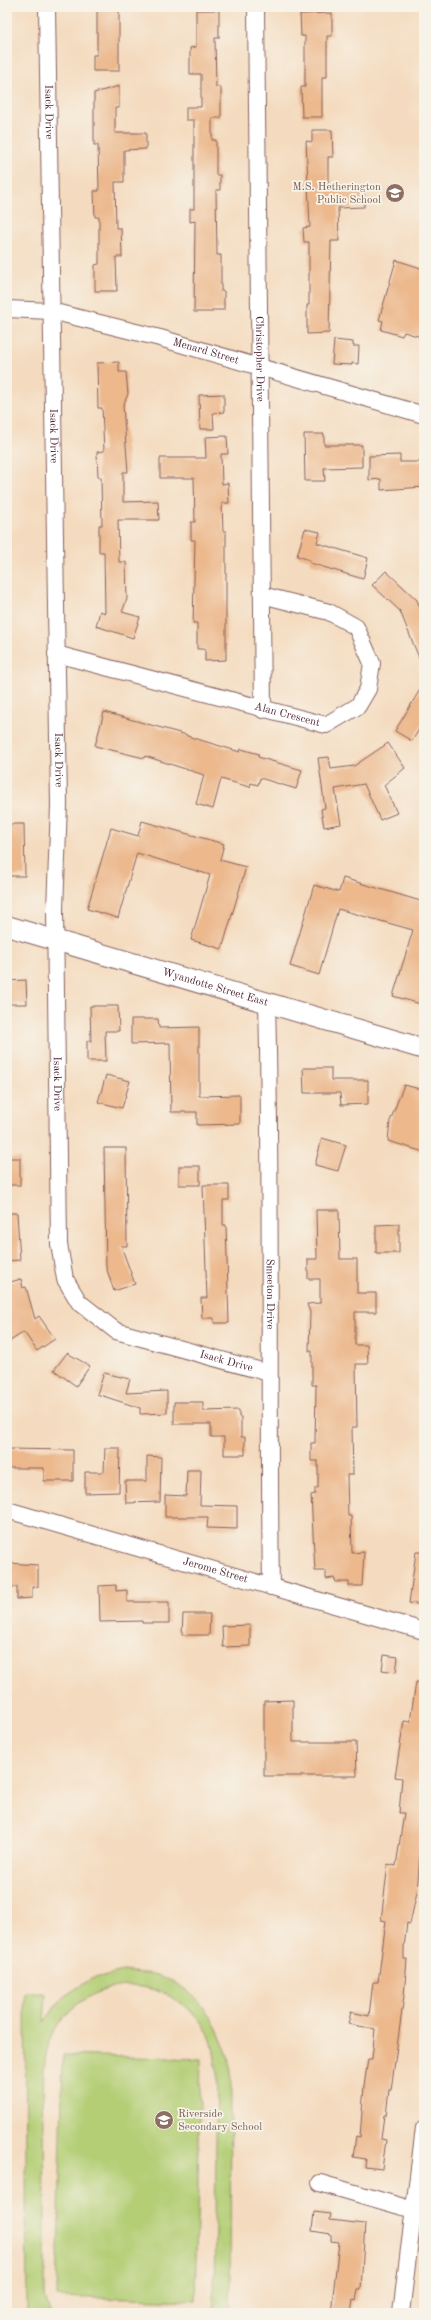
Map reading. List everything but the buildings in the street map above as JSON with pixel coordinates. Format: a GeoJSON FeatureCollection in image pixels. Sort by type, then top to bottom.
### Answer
{"type":"FeatureCollection","features":[{"type":"Feature","properties":{"kind":"street","name":"Isack Drive"},"geometry":{"type":"LineString","coordinates":[[47,7],[59,805],[56,940],[59,1244],[65,1279],[79,1302],[116,1331],[269,1373]]}},
{"type":"Feature","properties":{"kind":"street","name":"Christopher Drive"},"geometry":{"type":"LineString","coordinates":[[256,7],[263,710]]}},
{"type":"Feature","properties":{"kind":"street","name":"Menard Street"},"geometry":{"type":"LineString","coordinates":[[7,309],[51,311],[160,338],[424,415]]}},
{"type":"Feature","properties":{"kind":"street","name":"Alan Crescent"},"geometry":{"type":"LineString","coordinates":[[56,654],[263,710],[326,725],[358,706],[368,689],[372,663],[356,627],[329,612],[262,595]]}},
{"type":"Feature","properties":{"kind":"street","name":"Wyandotte Street East"},"geometry":{"type":"LineString","coordinates":[[7,926],[424,1049]]}},
{"type":"Feature","properties":{"kind":"street","name":"Smeeton Drive"},"geometry":{"type":"LineString","coordinates":[[267,1002],[271,1150],[269,1373],[271,1587]]}},
{"type":"Feature","properties":{"kind":"street","name":"Jerome Street"},"geometry":{"type":"LineString","coordinates":[[7,1510],[424,1631]]}},
{"type":"Feature","properties":{"kind":"street"},"geometry":{"type":"LineString","coordinates":[[400,2313],[418,2211],[424,2128]]}},
{"type":"Feature","properties":{"kind":"street"},"geometry":{"type":"LineString","coordinates":[[320,2183],[418,2211]]}},
{"type":"Feature","properties":{"kind":"green space"},"geometry":{"type":"Polygon","coordinates":[[[123,1971],[157,1975],[172,1981],[196,1999],[206,2010],[213,2022],[226,2050],[231,2066],[230,2304],[227,2313],[211,2313],[214,2306],[217,2070],[211,2040],[202,2023],[196,2016],[182,2004],[166,1994],[140,1987],[122,1986],[105,1990],[89,1997],[75,2006],[62,2019],[53,2034],[47,2051],[43,2091],[45,2296],[50,2313],[27,2313],[25,1993],[46,1993],[44,2022],[63,1997],[91,1979],[123,1971]]]}},
{"type":"Feature","properties":{"kind":"green space"},"geometry":{"type":"Polygon","coordinates":[[[63,2055],[201,2059],[195,2301],[57,2297],[63,2055]]]}},
{"type":"Feature","properties":{"kind":"place","name":"M.S. Hetherington Public School"},"geometry":{"type":"Point","coordinates":[395,193]}},
{"type":"Feature","properties":{"kind":"place","name":"Riverside Secondary School"},"geometry":{"type":"Point","coordinates":[164,2120]}}]}
